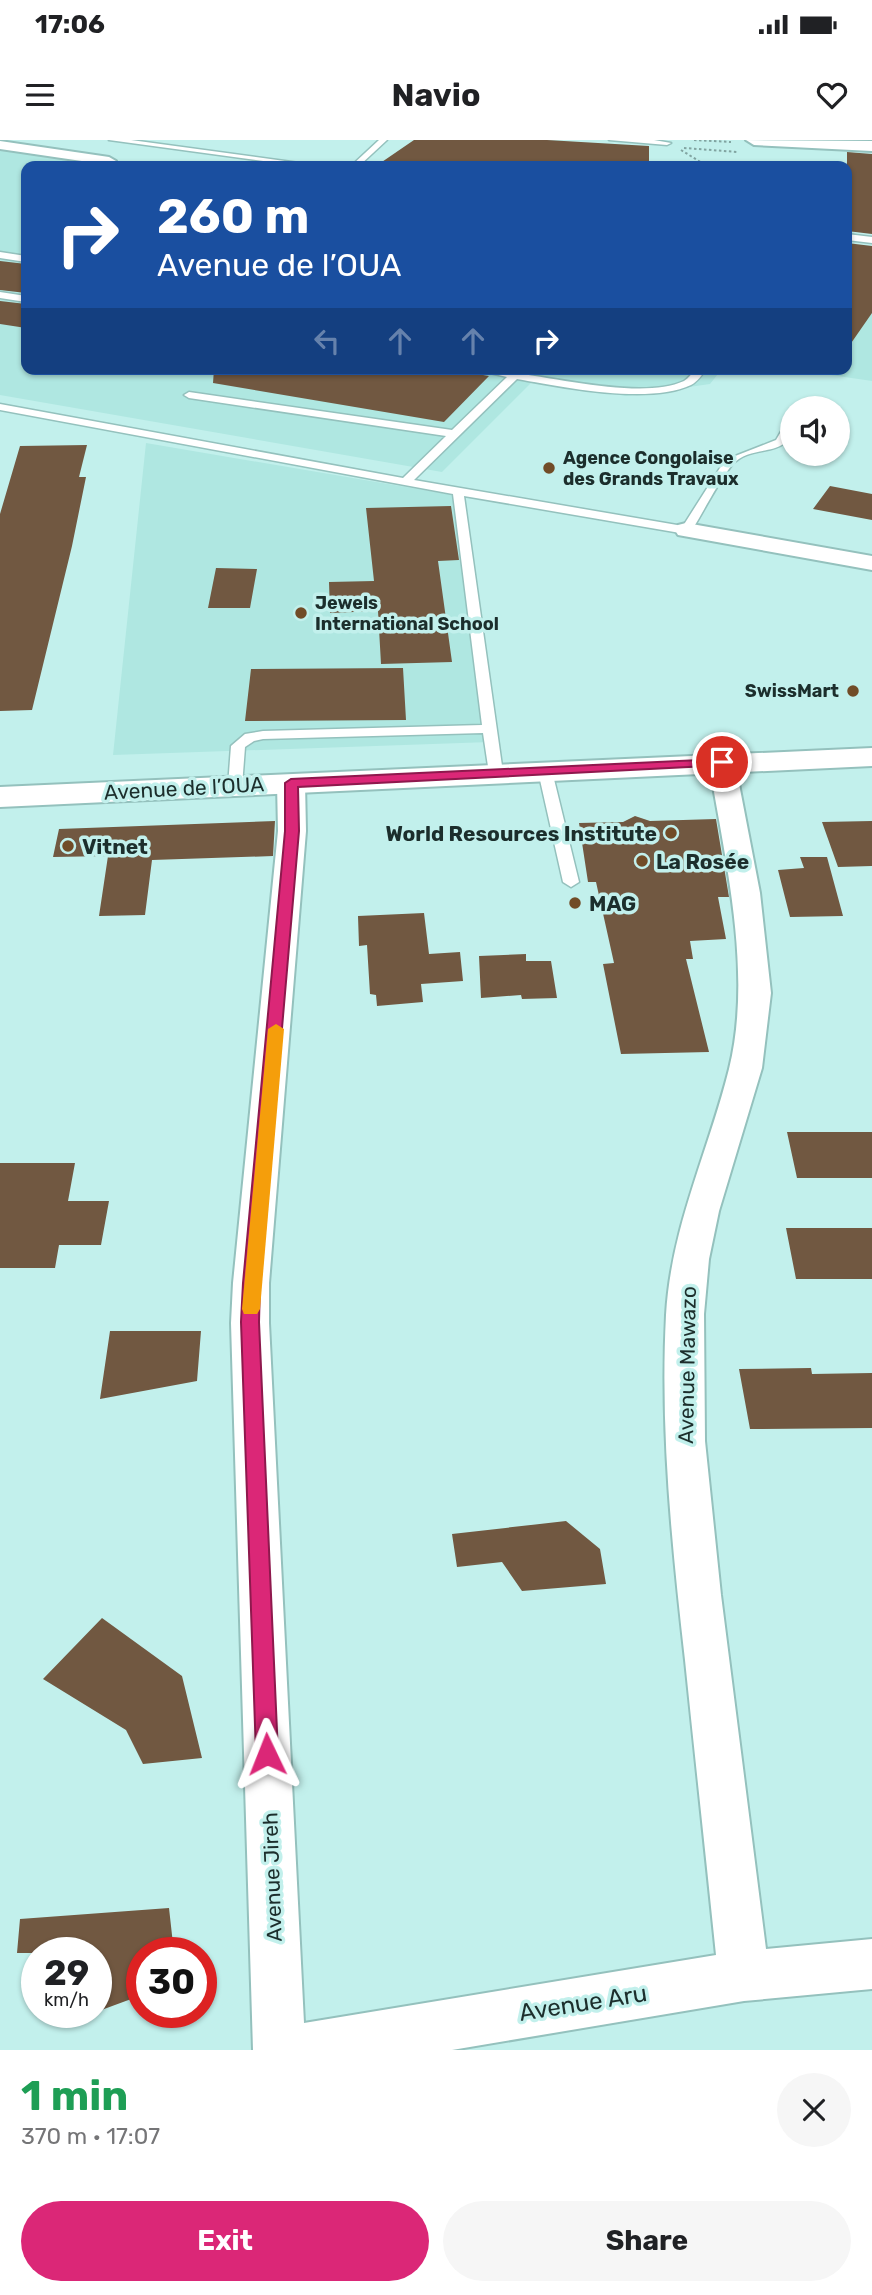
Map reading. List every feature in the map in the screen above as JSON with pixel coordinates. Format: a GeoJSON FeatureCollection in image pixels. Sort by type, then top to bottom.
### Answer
{"type":"FeatureCollection","features":[{"type":"Feature","properties":{"kind":"main road"},"geometry":{"type":"LineString","coordinates":[[754,140],[872,146]]}},
{"type":"Feature","properties":{"kind":"main road","name":"Avenue de l’OUA"},"geometry":{"type":"LineString","coordinates":[[0,798],[872,757]]}},
{"type":"Feature","properties":{"kind":"street"},"geometry":{"type":"LineString","coordinates":[[0,145],[109,161]]}},
{"type":"Feature","properties":{"kind":"street"},"geometry":{"type":"LineString","coordinates":[[686,530],[872,563]]}},
{"type":"Feature","properties":{"kind":"street","name":"Avenue Mawazo"},"geometry":{"type":"LineString","coordinates":[[722,762],[745,893],[755,993],[747,1068],[701,1211],[691,1259],[685,1314],[685,1441],[699,1595],[744,1976]]}},
{"type":"Feature","properties":{"kind":"street","name":"Avenue Jireh"},"geometry":{"type":"LineString","coordinates":[[279,2050],[250,1322],[251,1283],[292,831],[291,783]]}},
{"type":"Feature","properties":{"kind":"street","name":"Avenue Aru"},"geometry":{"type":"LineString","coordinates":[[296,2050],[744,1976],[872,1964]]}},
{"type":"Feature","properties":{"kind":"lane"},"geometry":{"type":"LineString","coordinates":[[113,140],[278,161]]}},
{"type":"Feature","properties":{"kind":"lane"},"geometry":{"type":"LineString","coordinates":[[360,161],[383,140]]}},
{"type":"Feature","properties":{"kind":"lane"},"geometry":{"type":"LineString","coordinates":[[613,140],[667,143]]}},
{"type":"Feature","properties":{"kind":"lane"},"geometry":{"type":"LineString","coordinates":[[852,238],[872,240]]}},
{"type":"Feature","properties":{"kind":"lane"},"geometry":{"type":"LineString","coordinates":[[0,255],[21,258]]}},
{"type":"Feature","properties":{"kind":"lane"},"geometry":{"type":"LineString","coordinates":[[0,295],[21,298]]}},
{"type":"Feature","properties":{"kind":"lane"},"geometry":{"type":"LineString","coordinates":[[405,482],[515,375],[599,388],[641,391],[687,384],[698,375]]}},
{"type":"Feature","properties":{"kind":"lane"},"geometry":{"type":"LineString","coordinates":[[190,395],[454,434]]}},
{"type":"Feature","properties":{"kind":"lane"},"geometry":{"type":"LineString","coordinates":[[0,407],[458,492],[686,530],[729,462],[780,442]]}},
{"type":"Feature","properties":{"kind":"lane"},"geometry":{"type":"LineString","coordinates":[[458,492],[496,773]]}},
{"type":"Feature","properties":{"kind":"lane"},"geometry":{"type":"LineString","coordinates":[[235,786],[238,746],[250,737],[489,729]]}},
{"type":"Feature","properties":{"kind":"lane"},"geometry":{"type":"LineString","coordinates":[[545,771],[571,882]]}},
{"type":"Feature","properties":{"kind":"path"},"geometry":{"type":"LineString","coordinates":[[676,148],[701,161]]}},
{"type":"Feature","properties":{"kind":"shaded area"},"geometry":{"type":"Polygon","coordinates":[[[0,147],[105,161],[21,161],[21,375],[717,375],[710,384],[626,396],[532,382],[442,472],[0,395],[0,147]]]}},
{"type":"Feature","properties":{"kind":"shaded area"},"geometry":{"type":"Polygon","coordinates":[[[852,245],[872,247],[872,381],[831,375],[852,375],[852,245]]]}},
{"type":"Feature","properties":{"kind":"shaded area","name":"Jewels International School"},"geometry":{"type":"Polygon","coordinates":[[[146,443],[459,496],[490,742],[113,755],[146,443]]]}},
{"type":"Feature","properties":{"kind":"building"},"geometry":{"type":"Polygon","coordinates":[[[414,140],[547,140],[649,146],[649,161],[383,161],[414,140]]]}},
{"type":"Feature","properties":{"kind":"building"},"geometry":{"type":"Polygon","coordinates":[[[847,152],[872,154],[872,234],[852,232],[852,161],[847,161],[847,152]]]}},
{"type":"Feature","properties":{"kind":"building"},"geometry":{"type":"Polygon","coordinates":[[[852,244],[872,246],[872,313],[852,342],[852,244]]]}},
{"type":"Feature","properties":{"kind":"building"},"geometry":{"type":"Polygon","coordinates":[[[0,261],[21,263],[21,292],[0,290],[0,261]]]}},
{"type":"Feature","properties":{"kind":"building"},"geometry":{"type":"Polygon","coordinates":[[[0,301],[21,303],[21,327],[0,324],[0,301]]]}},
{"type":"Feature","properties":{"kind":"building"},"geometry":{"type":"Polygon","coordinates":[[[214,375],[489,376],[444,422],[213,383],[214,375]]]}},
{"type":"Feature","properties":{"kind":"building"},"geometry":{"type":"Polygon","coordinates":[[[87,445],[79,477],[86,477],[72,546],[32,710],[0,711],[0,514],[20,446],[87,445]]]}},
{"type":"Feature","properties":{"kind":"building"},"geometry":{"type":"Polygon","coordinates":[[[830,486],[872,494],[872,520],[813,509],[830,486]]]}},
{"type":"Feature","properties":{"kind":"building"},"geometry":{"type":"Polygon","coordinates":[[[451,506],[459,560],[438,561],[452,662],[381,664],[378,611],[330,613],[329,582],[374,581],[366,508],[451,506]]]}},
{"type":"Feature","properties":{"kind":"building"},"geometry":{"type":"Polygon","coordinates":[[[216,568],[257,569],[250,608],[208,608],[216,568]]]}},
{"type":"Feature","properties":{"kind":"building"},"geometry":{"type":"Polygon","coordinates":[[[403,668],[406,720],[245,721],[251,669],[403,668]]]}},
{"type":"Feature","properties":{"kind":"building"},"geometry":{"type":"Polygon","coordinates":[[[635,816],[650,821],[716,819],[729,897],[718,897],[726,939],[690,941],[693,959],[686,959],[709,1052],[621,1054],[603,964],[614,963],[596,882],[588,882],[579,823],[623,822],[635,816]]]}},
{"type":"Feature","properties":{"kind":"building"},"geometry":{"type":"Polygon","coordinates":[[[275,821],[273,856],[152,860],[145,915],[99,916],[108,856],[53,857],[59,829],[275,821]]]}},
{"type":"Feature","properties":{"kind":"building"},"geometry":{"type":"Polygon","coordinates":[[[872,821],[872,866],[838,867],[822,822],[872,821]]]}},
{"type":"Feature","properties":{"kind":"building"},"geometry":{"type":"Polygon","coordinates":[[[800,857],[827,857],[843,916],[790,917],[778,870],[804,868],[800,857]]]}},
{"type":"Feature","properties":{"kind":"building"},"geometry":{"type":"Polygon","coordinates":[[[424,913],[429,954],[460,952],[463,981],[421,984],[423,1002],[377,1006],[376,995],[370,994],[367,945],[359,946],[358,916],[424,913]]]}},
{"type":"Feature","properties":{"kind":"building"},"geometry":{"type":"Polygon","coordinates":[[[526,954],[526,961],[551,961],[557,998],[522,999],[521,995],[481,998],[479,956],[526,954]]]}},
{"type":"Feature","properties":{"kind":"building"},"geometry":{"type":"Polygon","coordinates":[[[787,1132],[872,1132],[872,1178],[797,1178],[787,1132]]]}},
{"type":"Feature","properties":{"kind":"building"},"geometry":{"type":"Polygon","coordinates":[[[0,1163],[75,1163],[68,1201],[109,1201],[101,1245],[59,1245],[55,1268],[0,1268],[0,1163]]]}},
{"type":"Feature","properties":{"kind":"building"},"geometry":{"type":"Polygon","coordinates":[[[786,1228],[872,1228],[872,1279],[796,1279],[786,1228]]]}},
{"type":"Feature","properties":{"kind":"building"},"geometry":{"type":"Polygon","coordinates":[[[110,1331],[201,1331],[197,1381],[100,1399],[110,1331]]]}},
{"type":"Feature","properties":{"kind":"building"},"geometry":{"type":"Polygon","coordinates":[[[811,1368],[812,1374],[872,1373],[872,1428],[750,1429],[739,1369],[811,1368]]]}},
{"type":"Feature","properties":{"kind":"building"},"geometry":{"type":"Polygon","coordinates":[[[566,1521],[600,1549],[606,1584],[522,1591],[502,1562],[457,1567],[452,1534],[566,1521]]]}},
{"type":"Feature","properties":{"kind":"building"},"geometry":{"type":"Polygon","coordinates":[[[102,1618],[182,1676],[202,1758],[143,1764],[126,1730],[43,1679],[102,1618]]]}},
{"type":"Feature","properties":{"kind":"building"},"geometry":{"type":"Polygon","coordinates":[[[169,1908],[172,1937],[126,1937],[126,2001],[112,2006],[112,1937],[21,1937],[21,1953],[17,1953],[20,1919],[169,1908]]]}},
{"type":"Feature","properties":{"kind":"slow traffic"},"geometry":{"type":"LineString","coordinates":[[251,1309],[251,1283],[276,1029]]}},
{"type":"Feature","properties":{"kind":"place","name":"Agence Congolaise des Grands Travaux"},"geometry":{"type":"Point","coordinates":[549,468]}},
{"type":"Feature","properties":{"kind":"place","name":"Jewels International School"},"geometry":{"type":"Point","coordinates":[301,613]}},
{"type":"Feature","properties":{"kind":"place","name":"SwissMart"},"geometry":{"type":"Point","coordinates":[853,691]}},
{"type":"Feature","properties":{"kind":"place","name":"World Resources Institute"},"geometry":{"type":"Point","coordinates":[671,833]}},
{"type":"Feature","properties":{"kind":"place","name":"Vitnet"},"geometry":{"type":"Point","coordinates":[68,846]}},
{"type":"Feature","properties":{"kind":"place","name":"La Rosée"},"geometry":{"type":"Point","coordinates":[642,861]}},
{"type":"Feature","properties":{"kind":"place","name":"MAG"},"geometry":{"type":"Point","coordinates":[575,903]}},
{"type":"Feature","properties":{"kind":"route"},"geometry":{"type":"LineString","coordinates":[[267,1754],[250,1322],[251,1283],[292,831],[291,783],[722,762]]}}]}
